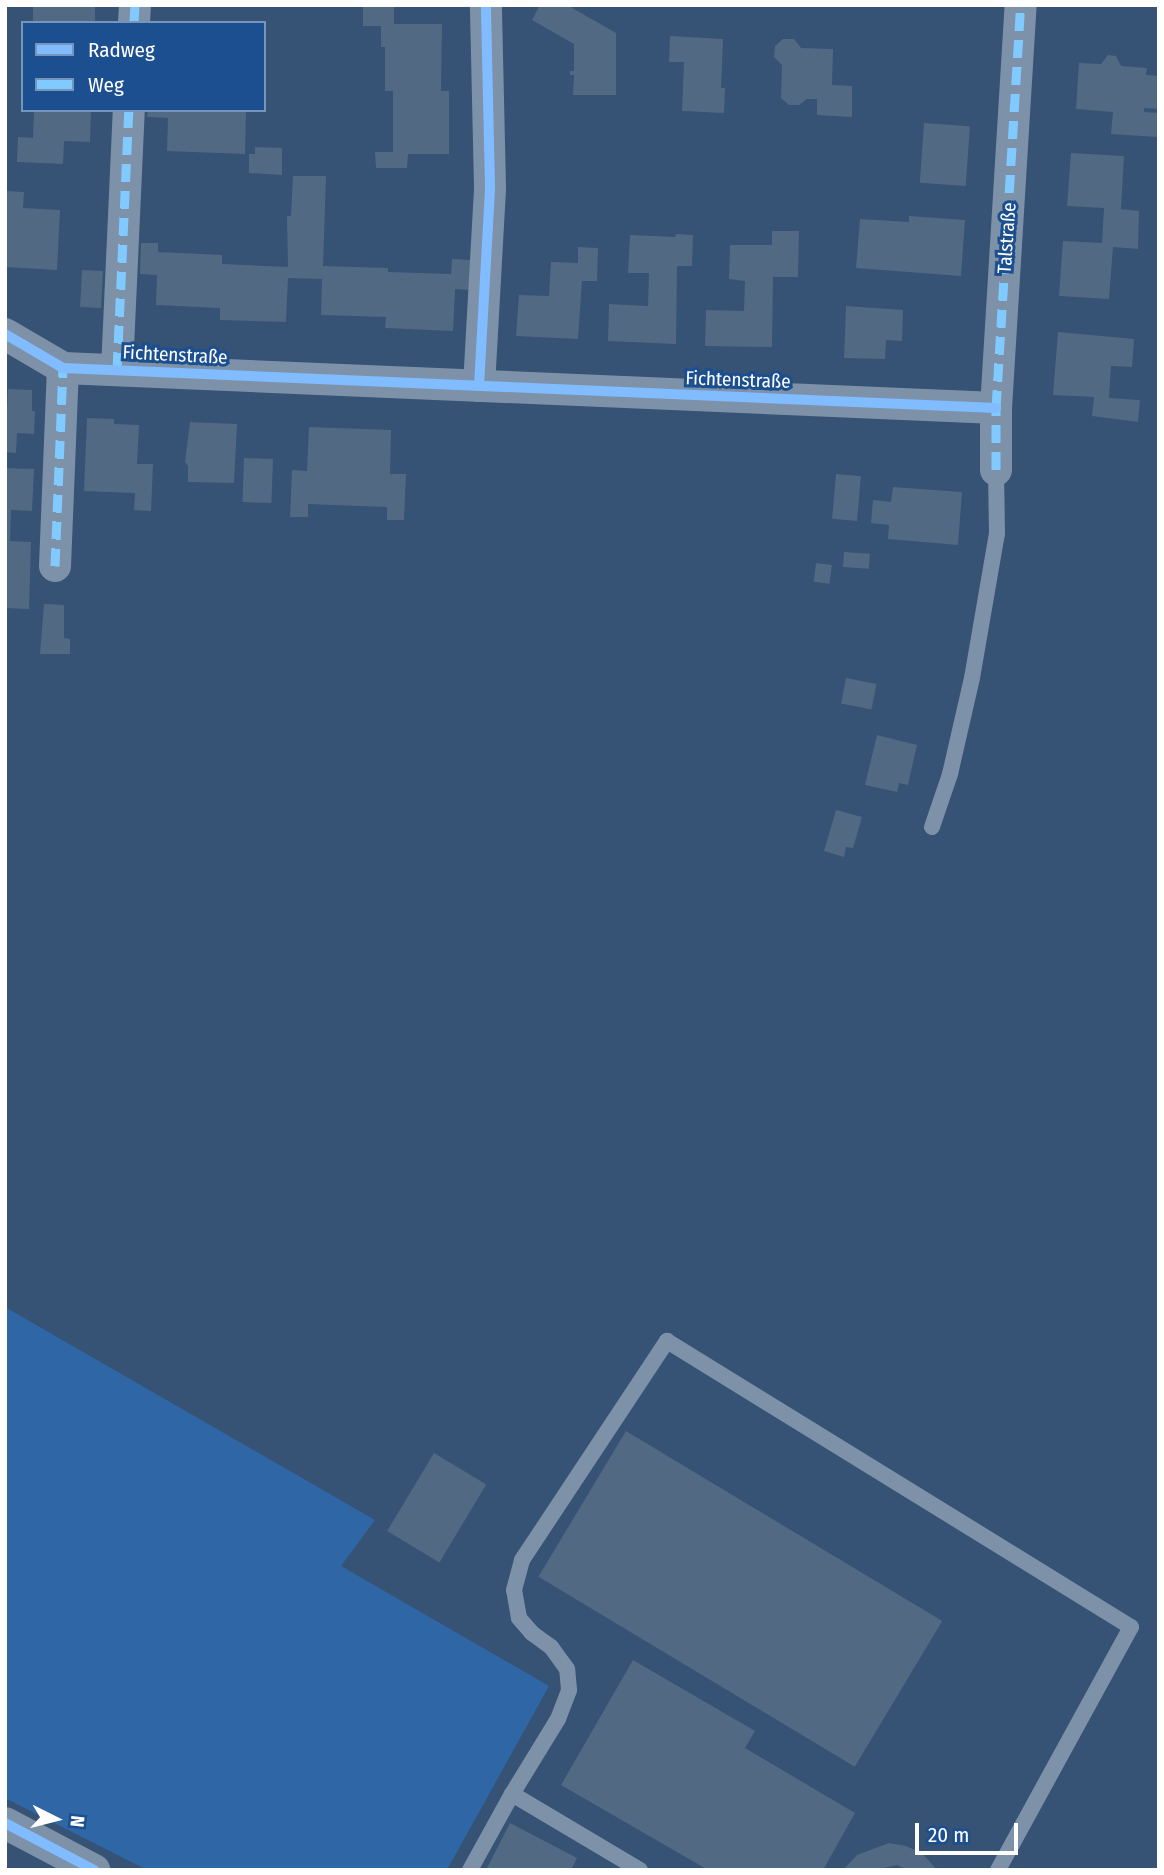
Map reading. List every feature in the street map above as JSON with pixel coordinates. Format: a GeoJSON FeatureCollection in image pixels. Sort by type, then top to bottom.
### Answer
{"type":"FeatureCollection","features":[{"type":"Feature","properties":{"kind":"street"},"geometry":{"type":"LineString","coordinates":[[479,386],[490,187],[486,5]]}},
{"type":"Feature","properties":{"kind":"street","name":"Talstraße"},"geometry":{"type":"LineString","coordinates":[[996,470],[996,408],[1021,5]]}},
{"type":"Feature","properties":{"kind":"street","name":"Fichtenstraße"},"geometry":{"type":"LineString","coordinates":[[117,370],[130,112]]}},
{"type":"Feature","properties":{"kind":"street","name":"Fichtenstraße"},"geometry":{"type":"LineString","coordinates":[[5,334],[63,368],[996,408]]}},
{"type":"Feature","properties":{"kind":"street"},"geometry":{"type":"LineString","coordinates":[[55,566],[63,368]]}},
{"type":"Feature","properties":{"kind":"street"},"geometry":{"type":"LineString","coordinates":[[5,1824],[94,1870]]}},
{"type":"Feature","properties":{"kind":"lane"},"geometry":{"type":"LineString","coordinates":[[932,827],[950,774],[972,678],[997,534],[996,470]]}},
{"type":"Feature","properties":{"kind":"lane"},"geometry":{"type":"LineString","coordinates":[[470,1870],[558,1719],[569,1690],[568,1669],[551,1647],[532,1633],[519,1618],[514,1590],[522,1560],[667,1341],[1131,1627],[998,1870]]}},
{"type":"Feature","properties":{"kind":"lane"},"geometry":{"type":"LineString","coordinates":[[512,1794],[640,1870]]}},
{"type":"Feature","properties":{"kind":"shaded area"},"geometry":{"type":"Polygon","coordinates":[[[5,1307],[375,1520],[341,1566],[549,1686],[447,1870],[147,1870],[5,1798],[5,1307]]]}},
{"type":"Feature","properties":{"kind":"building"},"geometry":{"type":"Polygon","coordinates":[[[33,5],[95,5],[95,21],[33,21],[33,5]]]}},
{"type":"Feature","properties":{"kind":"building"},"geometry":{"type":"Polygon","coordinates":[[[363,5],[394,5],[394,24],[442,24],[441,91],[449,91],[449,154],[408,154],[407,168],[376,168],[375,152],[393,152],[393,91],[385,91],[385,47],[381,47],[381,26],[363,26],[363,5]]]}},
{"type":"Feature","properties":{"kind":"building"},"geometry":{"type":"Polygon","coordinates":[[[540,5],[567,5],[616,33],[616,95],[573,95],[574,75],[570,75],[570,71],[574,71],[574,44],[532,20],[540,5]]]}},
{"type":"Feature","properties":{"kind":"building"},"geometry":{"type":"Polygon","coordinates":[[[670,36],[723,39],[721,88],[725,88],[724,113],[682,111],[684,62],[669,62],[670,36]]]}},
{"type":"Feature","properties":{"kind":"building"},"geometry":{"type":"Polygon","coordinates":[[[783,39],[794,39],[801,48],[833,49],[832,85],[852,86],[852,117],[817,115],[817,99],[789,105],[781,98],[782,65],[774,57],[775,46],[783,39]]]}},
{"type":"Feature","properties":{"kind":"building"},"geometry":{"type":"Polygon","coordinates":[[[1108,55],[1116,56],[1121,66],[1147,68],[1146,75],[1159,76],[1159,109],[1144,108],[1144,112],[1159,113],[1157,137],[1111,134],[1113,112],[1076,109],[1079,63],[1101,64],[1108,55]]]}},
{"type":"Feature","properties":{"kind":"building"},"geometry":{"type":"Polygon","coordinates":[[[34,112],[91,112],[90,142],[64,141],[63,164],[17,162],[18,137],[33,138],[34,112]]]}},
{"type":"Feature","properties":{"kind":"building"},"geometry":{"type":"Polygon","coordinates":[[[148,112],[246,112],[245,154],[167,151],[168,118],[147,117],[148,112]]]}},
{"type":"Feature","properties":{"kind":"building"},"geometry":{"type":"Polygon","coordinates":[[[924,123],[970,126],[966,186],[920,183],[924,123]]]}},
{"type":"Feature","properties":{"kind":"building"},"geometry":{"type":"Polygon","coordinates":[[[255,147],[282,148],[282,175],[249,173],[249,154],[255,154],[255,147]]]}},
{"type":"Feature","properties":{"kind":"building"},"geometry":{"type":"Polygon","coordinates":[[[1071,153],[1124,156],[1121,209],[1139,211],[1138,249],[1113,247],[1109,299],[1059,296],[1063,241],[1102,243],[1104,208],[1067,206],[1071,153]]]}},
{"type":"Feature","properties":{"kind":"building"},"geometry":{"type":"Polygon","coordinates":[[[293,176],[326,176],[323,266],[451,274],[452,259],[471,260],[470,290],[455,289],[453,331],[385,328],[386,317],[321,315],[322,279],[288,278],[286,322],[220,320],[220,308],[156,305],[157,275],[140,274],[141,243],[158,243],[158,252],[222,255],[222,264],[288,267],[287,216],[291,216],[293,176]]]}},
{"type":"Feature","properties":{"kind":"building"},"geometry":{"type":"Polygon","coordinates":[[[5,191],[24,192],[23,208],[60,210],[57,270],[5,267],[5,191]]]}},
{"type":"Feature","properties":{"kind":"building"},"geometry":{"type":"Polygon","coordinates":[[[909,216],[965,220],[961,276],[856,268],[860,219],[909,222],[909,216]]]}},
{"type":"Feature","properties":{"kind":"building"},"geometry":{"type":"Polygon","coordinates":[[[772,231],[799,231],[798,277],[773,277],[772,347],[705,346],[706,310],[744,311],[745,281],[729,279],[730,245],[772,245],[772,231]]]}},
{"type":"Feature","properties":{"kind":"building"},"geometry":{"type":"Polygon","coordinates":[[[676,234],[693,235],[692,266],[677,266],[676,344],[608,341],[609,304],[648,306],[649,273],[628,273],[630,235],[675,237],[676,234]]]}},
{"type":"Feature","properties":{"kind":"building"},"geometry":{"type":"Polygon","coordinates":[[[578,247],[598,248],[597,281],[582,281],[578,339],[516,336],[519,295],[549,296],[551,262],[578,263],[578,247]]]}},
{"type":"Feature","properties":{"kind":"building"},"geometry":{"type":"Polygon","coordinates":[[[82,270],[103,271],[101,308],[80,307],[82,270]]]}},
{"type":"Feature","properties":{"kind":"building"},"geometry":{"type":"Polygon","coordinates":[[[846,306],[903,310],[902,341],[886,340],[885,359],[844,358],[846,306]]]}},
{"type":"Feature","properties":{"kind":"building"},"geometry":{"type":"Polygon","coordinates":[[[1058,332],[1134,339],[1132,367],[1111,366],[1109,398],[1140,400],[1138,422],[1092,416],[1094,397],[1053,395],[1058,332]]]}},
{"type":"Feature","properties":{"kind":"building"},"geometry":{"type":"Polygon","coordinates":[[[8,389],[32,390],[32,411],[35,411],[34,434],[17,433],[16,453],[5,452],[8,389]]]}},
{"type":"Feature","properties":{"kind":"building"},"geometry":{"type":"Polygon","coordinates":[[[87,418],[114,419],[114,424],[139,425],[137,464],[153,464],[151,511],[134,510],[135,493],[84,491],[87,418]]]}},
{"type":"Feature","properties":{"kind":"building"},"geometry":{"type":"Polygon","coordinates":[[[190,422],[237,424],[234,483],[188,482],[188,466],[185,462],[190,422]]]}},
{"type":"Feature","properties":{"kind":"building"},"geometry":{"type":"Polygon","coordinates":[[[309,427],[391,430],[390,474],[406,474],[404,520],[387,520],[387,507],[308,504],[308,517],[290,517],[292,470],[307,471],[309,427]]]}},
{"type":"Feature","properties":{"kind":"building"},"geometry":{"type":"Polygon","coordinates":[[[244,458],[273,459],[271,503],[242,502],[244,458]]]}},
{"type":"Feature","properties":{"kind":"building"},"geometry":{"type":"Polygon","coordinates":[[[5,468],[34,469],[32,511],[11,510],[10,541],[31,542],[29,609],[5,608],[5,468]]]}},
{"type":"Feature","properties":{"kind":"building"},"geometry":{"type":"Polygon","coordinates":[[[836,474],[861,476],[857,521],[832,519],[836,474]]]}},
{"type":"Feature","properties":{"kind":"building"},"geometry":{"type":"Polygon","coordinates":[[[893,487],[962,492],[958,545],[888,539],[889,525],[871,523],[873,500],[891,502],[893,487]]]}},
{"type":"Feature","properties":{"kind":"building"},"geometry":{"type":"Polygon","coordinates":[[[844,552],[870,554],[869,569],[843,567],[844,552]]]}},
{"type":"Feature","properties":{"kind":"building"},"geometry":{"type":"Polygon","coordinates":[[[816,563],[832,565],[830,584],[814,582],[816,563]]]}},
{"type":"Feature","properties":{"kind":"building"},"geometry":{"type":"Polygon","coordinates":[[[44,604],[64,605],[64,638],[70,639],[70,654],[40,654],[44,604]]]}},
{"type":"Feature","properties":{"kind":"building"},"geometry":{"type":"Polygon","coordinates":[[[846,678],[876,684],[871,709],[841,704],[846,678]]]}},
{"type":"Feature","properties":{"kind":"building"},"geometry":{"type":"Polygon","coordinates":[[[877,735],[917,745],[908,785],[899,783],[897,792],[865,785],[877,735]]]}},
{"type":"Feature","properties":{"kind":"building"},"geometry":{"type":"Polygon","coordinates":[[[836,810],[862,817],[853,848],[846,847],[844,857],[824,851],[836,810]]]}},
{"type":"Feature","properties":{"kind":"building"},"geometry":{"type":"Polygon","coordinates":[[[626,1431],[942,1621],[855,1767],[538,1577],[626,1431]]]}},
{"type":"Feature","properties":{"kind":"building"},"geometry":{"type":"Polygon","coordinates":[[[434,1453],[486,1484],[439,1562],[387,1531],[434,1453]]]}},
{"type":"Feature","properties":{"kind":"building"},"geometry":{"type":"Polygon","coordinates":[[[633,1660],[755,1731],[745,1748],[855,1813],[823,1870],[708,1870],[561,1785],[633,1660]]]}},
{"type":"Feature","properties":{"kind":"building"},"geometry":{"type":"Polygon","coordinates":[[[510,1823],[577,1858],[571,1870],[486,1870],[510,1823]]]}},
{"type":"Feature","properties":{"kind":"building"},"geometry":{"type":"Polygon","coordinates":[[[889,1843],[922,1853],[937,1870],[908,1870],[897,1865],[875,1870],[843,1870],[857,1855],[889,1843]]]}},
{"type":"Feature","properties":{"kind":"marked path"},"geometry":{"type":"LineString","coordinates":[[134,21],[135,5]]}},
{"type":"Feature","properties":{"kind":"marked path"},"geometry":{"type":"LineString","coordinates":[[996,470],[996,408],[1021,5]]}},
{"type":"Feature","properties":{"kind":"marked path"},"geometry":{"type":"LineString","coordinates":[[117,370],[129,112]]}},
{"type":"Feature","properties":{"kind":"marked path"},"geometry":{"type":"LineString","coordinates":[[55,566],[63,368]]}},
{"type":"Feature","properties":{"kind":"cycle path"},"geometry":{"type":"LineString","coordinates":[[479,386],[490,187],[486,5]]}},
{"type":"Feature","properties":{"kind":"cycle path"},"geometry":{"type":"LineString","coordinates":[[5,334],[63,368],[996,408]]}},
{"type":"Feature","properties":{"kind":"cycle path"},"geometry":{"type":"LineString","coordinates":[[5,1823],[94,1870]]}}]}
